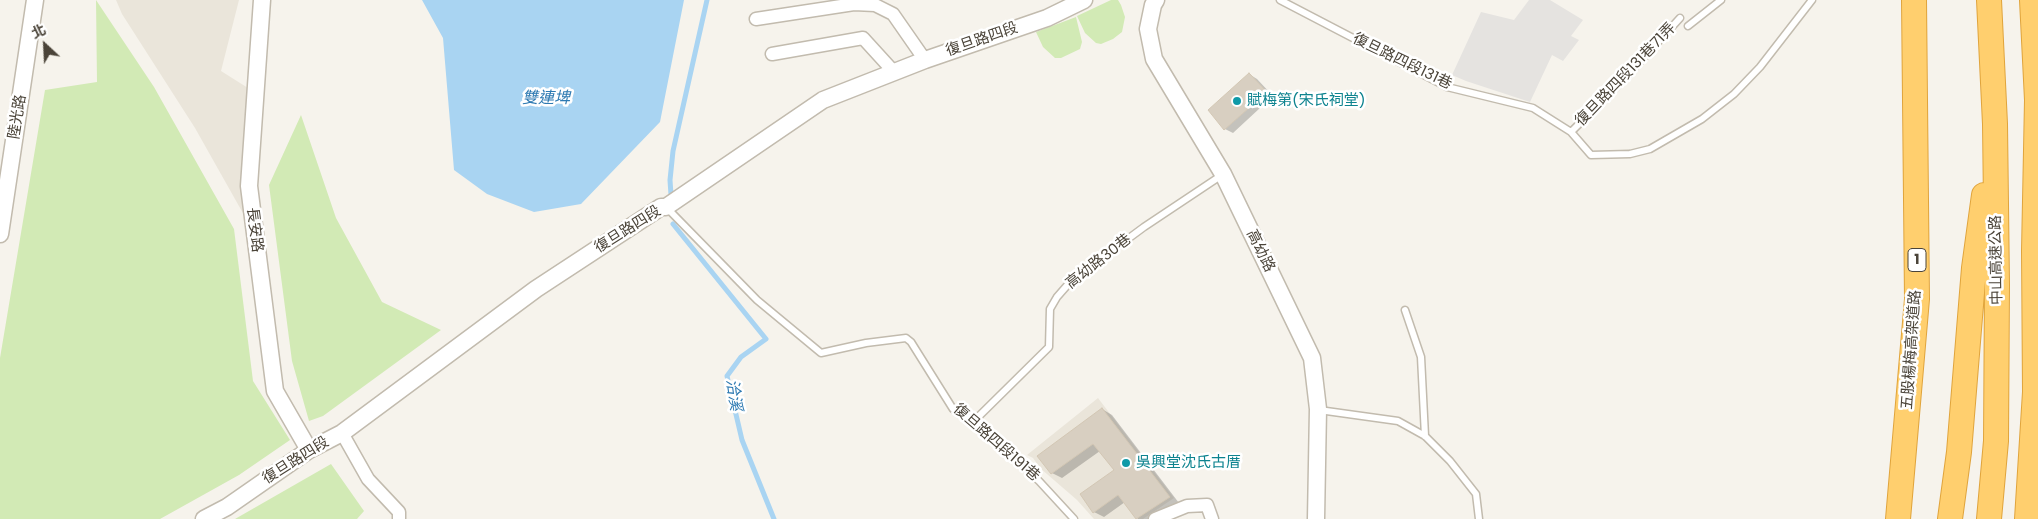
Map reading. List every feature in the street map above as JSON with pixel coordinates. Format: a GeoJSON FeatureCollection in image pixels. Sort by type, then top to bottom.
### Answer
{"type":"FeatureCollection","features":[{"type":"Feature","properties":{"kind":"highway","name":"五股楊梅高架道路"},"geometry":{"type":"LineString","coordinates":[[1898,519],[1917,299],[1914,0]]}},
{"type":"Feature","properties":{"kind":"highway","name":"中山高速公路"},"geometry":{"type":"LineString","coordinates":[[1989,0],[1995,124],[1997,285],[1996,441],[1989,519]]}},
{"type":"Feature","properties":{"kind":"highway"},"geometry":{"type":"LineString","coordinates":[[2027,519],[2035,392],[2034,251],[2037,100],[2032,0]]}},
{"type":"Feature","properties":{"kind":"highway"},"geometry":{"type":"LineString","coordinates":[[1950,519],[1959,452],[1974,268],[1995,124]]}},
{"type":"Feature","properties":{"kind":"street","name":"陸光路"},"geometry":{"type":"LineString","coordinates":[[0,234],[36,0]]}},
{"type":"Feature","properties":{"kind":"street","name":"長安路"},"geometry":{"type":"LineString","coordinates":[[262,0],[249,186],[275,391],[309,450]]}},
{"type":"Feature","properties":{"kind":"street","name":"復旦路四段"},"geometry":{"type":"LineString","coordinates":[[204,519],[227,507],[309,450],[342,434],[536,289],[664,207],[823,100],[925,60],[1047,18],[1084,0]]}},
{"type":"Feature","properties":{"kind":"street","name":"高幼路"},"geometry":{"type":"LineString","coordinates":[[1156,0],[1148,29],[1154,59],[1223,174],[1312,358],[1318,409],[1316,519]]}},
{"type":"Feature","properties":{"kind":"street"},"geometry":{"type":"LineString","coordinates":[[756,19],[854,4],[875,4],[893,14],[925,60]]}},
{"type":"Feature","properties":{"kind":"street"},"geometry":{"type":"LineString","coordinates":[[772,54],[863,38],[894,72]]}},
{"type":"Feature","properties":{"kind":"street"},"geometry":{"type":"LineString","coordinates":[[342,434],[368,479],[399,512],[400,519]]}},
{"type":"Feature","properties":{"kind":"street"},"geometry":{"type":"LineString","coordinates":[[1155,519],[1187,506],[1207,505],[1212,519]]}},
{"type":"Feature","properties":{"kind":"lane","name":"復旦路四段131巷"},"geometry":{"type":"LineString","coordinates":[[1280,0],[1447,87],[1533,108],[1571,132],[1591,155],[1630,154],[1650,149],[1702,119],[1734,94],[1760,67],[1812,0]]}},
{"type":"Feature","properties":{"kind":"lane"},"geometry":{"type":"LineString","coordinates":[[1688,26],[1721,0]]}},
{"type":"Feature","properties":{"kind":"lane","name":"復旦路四段131巷71弄"},"geometry":{"type":"LineString","coordinates":[[1571,132],[1628,75],[1680,18]]}},
{"type":"Feature","properties":{"kind":"lane","name":"高幼路30巷"},"geometry":{"type":"LineString","coordinates":[[974,421],[1049,347],[1050,309],[1057,297],[1071,281],[1144,227],[1223,174]]}},
{"type":"Feature","properties":{"kind":"lane","name":"復旦路四段191巷"},"geometry":{"type":"LineString","coordinates":[[664,207],[756,300],[821,352],[885,339],[906,338],[911,342],[954,409],[974,421],[1039,481],[1074,519]]}},
{"type":"Feature","properties":{"kind":"lane"},"geometry":{"type":"LineString","coordinates":[[1405,310],[1421,357],[1425,436]]}},
{"type":"Feature","properties":{"kind":"lane"},"geometry":{"type":"LineString","coordinates":[[1318,409],[1398,421],[1425,436],[1450,461],[1476,494],[1479,519]]}},
{"type":"Feature","properties":{"kind":"shaded area"},"geometry":{"type":"Polygon","coordinates":[[[116,0],[239,0],[221,71],[248,88],[244,215],[195,128],[122,14],[116,0]]]}},
{"type":"Feature","properties":{"kind":"shaded area"},"geometry":{"type":"Polygon","coordinates":[[[1529,0],[1550,0],[1583,20],[1571,36],[1579,40],[1563,61],[1552,55],[1530,102],[1452,75],[1481,12],[1514,20],[1529,0]]]}},
{"type":"Feature","properties":{"kind":"shaded area","name":"吳興堂沈氏古厝"},"geometry":{"type":"Polygon","coordinates":[[[1098,398],[1174,498],[1143,519],[1094,519],[1077,500],[1040,468],[1033,458],[1027,455],[1098,398]]]}},
{"type":"Feature","properties":{"kind":"green space"},"geometry":{"type":"Polygon","coordinates":[[[96,0],[154,87],[234,229],[253,381],[290,440],[239,475],[160,519],[0,519],[0,358],[45,90],[97,82],[96,0]]]}},
{"type":"Feature","properties":{"kind":"green space"},"geometry":{"type":"Polygon","coordinates":[[[1111,0],[1118,0],[1121,5],[1125,17],[1122,32],[1113,39],[1101,44],[1096,43],[1085,33],[1077,16],[1111,0]]]}},
{"type":"Feature","properties":{"kind":"green space"},"geometry":{"type":"Polygon","coordinates":[[[1076,17],[1082,42],[1080,49],[1061,58],[1055,58],[1043,47],[1036,32],[1076,17]]]}},
{"type":"Feature","properties":{"kind":"green space"},"geometry":{"type":"Polygon","coordinates":[[[301,115],[336,218],[382,302],[441,330],[323,416],[309,421],[292,361],[269,185],[301,115]]]}},
{"type":"Feature","properties":{"kind":"green space"},"geometry":{"type":"Polygon","coordinates":[[[331,464],[364,511],[357,519],[235,519],[331,464]]]}},
{"type":"Feature","properties":{"kind":"water","name":"雙連埤"},"geometry":{"type":"Polygon","coordinates":[[[422,0],[684,0],[660,122],[581,204],[534,212],[487,194],[454,170],[443,38],[422,0]]]}},
{"type":"Feature","properties":{"kind":"building","name":"賦梅第(宋氏祠堂)"},"geometry":{"type":"Polygon","coordinates":[[[1249,73],[1267,92],[1224,130],[1208,110],[1249,73]]]}},
{"type":"Feature","properties":{"kind":"building","name":"吳興堂沈氏古厝"},"geometry":{"type":"Polygon","coordinates":[[[1102,408],[1170,497],[1136,519],[1118,495],[1093,513],[1080,494],[1114,470],[1093,444],[1051,474],[1037,456],[1102,408]]]}},
{"type":"Feature","properties":{"kind":"waterway","name":"洽溪"},"geometry":{"type":"LineString","coordinates":[[671,195],[670,180],[673,151],[707,0]]}},
{"type":"Feature","properties":{"kind":"waterway","name":"洽溪"},"geometry":{"type":"LineString","coordinates":[[673,224],[766,339],[741,357],[727,376],[742,440],[774,519]]}},
{"type":"Feature","properties":{"kind":"place","name":"賦梅第(宋氏祠堂)"},"geometry":{"type":"Point","coordinates":[1237,101]}},
{"type":"Feature","properties":{"kind":"place","name":"吳興堂沈氏古厝"},"geometry":{"type":"Point","coordinates":[1126,463]}}]}
